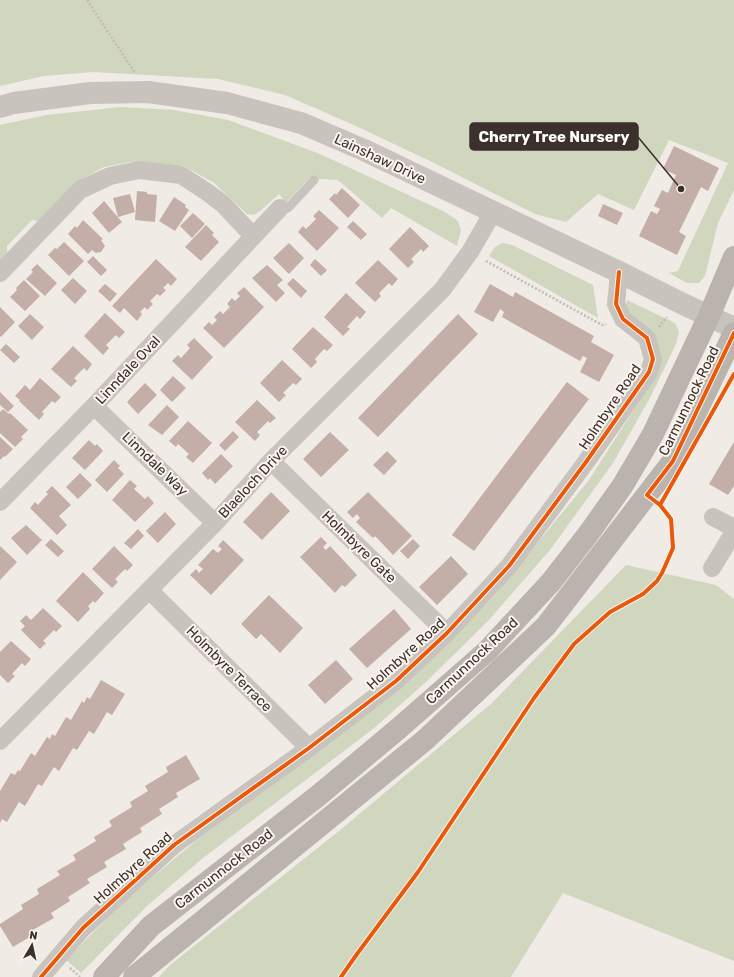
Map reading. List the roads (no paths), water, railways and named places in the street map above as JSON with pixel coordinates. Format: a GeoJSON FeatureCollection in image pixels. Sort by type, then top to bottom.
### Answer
{"type":"FeatureCollection","features":[{"type":"Feature","properties":{"kind":"main road","name":"Carmunnock Road"},"geometry":{"type":"LineString","coordinates":[[104,977],[151,926],[319,795],[398,729],[486,651],[551,582],[589,533],[623,485],[653,434],[709,316],[734,257]]}},
{"type":"Feature","properties":{"kind":"main road","name":"Carmunnock Road"},"geometry":{"type":"LineString","coordinates":[[134,977],[425,740],[546,626],[674,461],[734,333]]}},
{"type":"Feature","properties":{"kind":"street","name":"Lainshaw Drive"},"geometry":{"type":"LineString","coordinates":[[0,107],[14,103],[90,93],[148,92],[227,103],[301,123],[364,150],[734,328]]}},
{"type":"Feature","properties":{"kind":"street"},"geometry":{"type":"LineString","coordinates":[[0,273],[80,190],[110,176],[139,170],[181,175],[223,204],[253,236]]}},
{"type":"Feature","properties":{"kind":"street","name":"Linndale Oval"},"geometry":{"type":"LineString","coordinates":[[0,502],[94,406],[280,208]]}},
{"type":"Feature","properties":{"kind":"street","name":"Blaeloch Drive"},"geometry":{"type":"LineString","coordinates":[[0,741],[215,523],[271,461],[442,290],[470,252],[492,212]]}},
{"type":"Feature","properties":{"kind":"street","name":"Holmbyre Road"},"geometry":{"type":"LineString","coordinates":[[41,977],[83,928],[174,845],[309,748],[396,681],[447,633],[509,566],[586,462],[649,372],[653,359],[647,338],[624,319],[616,304],[620,272]]}},
{"type":"Feature","properties":{"kind":"street","name":"Linndale Way"},"geometry":{"type":"LineString","coordinates":[[94,406],[215,523]]}},
{"type":"Feature","properties":{"kind":"street","name":"Holmbyre Gate"},"geometry":{"type":"LineString","coordinates":[[271,461],[447,633]]}},
{"type":"Feature","properties":{"kind":"street"},"geometry":{"type":"LineString","coordinates":[[713,517],[734,528]]}},
{"type":"Feature","properties":{"kind":"street"},"geometry":{"type":"LineString","coordinates":[[712,568],[734,532]]}},
{"type":"Feature","properties":{"kind":"street","name":"Holmbyre Terrace"},"geometry":{"type":"LineString","coordinates":[[149,590],[309,748]]}},
{"type":"Feature","properties":{"kind":"lane"},"geometry":{"type":"LineString","coordinates":[[280,208],[288,208],[314,180]]}},
{"type":"Feature","properties":{"kind":"place","name":"Cherry Tree Nursery"},"geometry":{"type":"Point","coordinates":[681,189]}}]}
